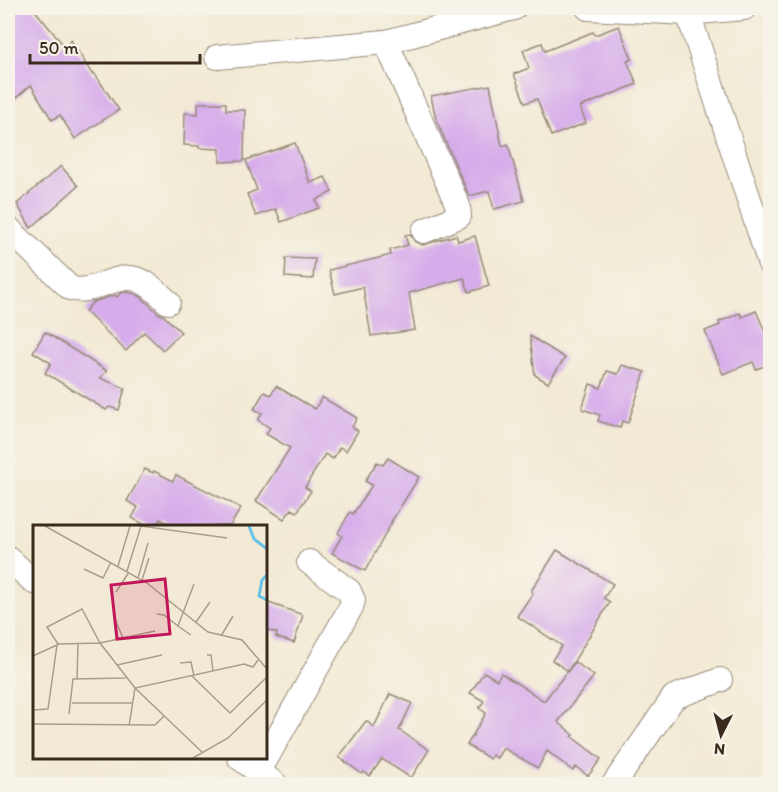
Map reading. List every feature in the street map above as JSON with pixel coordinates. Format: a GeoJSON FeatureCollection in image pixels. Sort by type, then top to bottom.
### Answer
{"type":"FeatureCollection","features":[{"type":"Feature","properties":{"kind":"street"},"geometry":{"type":"LineString","coordinates":[[217,57],[386,42],[514,8]]}},
{"type":"Feature","properties":{"kind":"street"},"geometry":{"type":"LineString","coordinates":[[588,8],[688,13],[744,8]]}},
{"type":"Feature","properties":{"kind":"street"},"geometry":{"type":"LineString","coordinates":[[688,13],[771,264]]}},
{"type":"Feature","properties":{"kind":"street"},"geometry":{"type":"LineString","coordinates":[[386,42],[458,206],[459,216],[424,231]]}},
{"type":"Feature","properties":{"kind":"street"},"geometry":{"type":"LineString","coordinates":[[8,228],[70,288],[80,290],[109,281],[137,279],[168,302]]}},
{"type":"Feature","properties":{"kind":"street"},"geometry":{"type":"LineString","coordinates":[[8,558],[33,581]]}},
{"type":"Feature","properties":{"kind":"street"},"geometry":{"type":"LineString","coordinates":[[267,756],[353,600],[350,591],[309,562]]}},
{"type":"Feature","properties":{"kind":"street"},"geometry":{"type":"LineString","coordinates":[[615,784],[674,697],[720,680]]}},
{"type":"Feature","properties":{"kind":"building"},"geometry":{"type":"Polygon","coordinates":[[[8,8],[33,8],[65,47],[71,40],[92,74],[94,73],[119,110],[75,139],[60,115],[52,120],[31,85],[8,105],[8,8]]]}},
{"type":"Feature","properties":{"kind":"building"},"geometry":{"type":"Polygon","coordinates":[[[619,26],[632,59],[627,61],[637,84],[580,107],[586,123],[551,136],[537,99],[525,103],[514,74],[529,68],[523,50],[542,43],[545,51],[593,32],[595,35],[619,26]]]}},
{"type":"Feature","properties":{"kind":"building"},"geometry":{"type":"Polygon","coordinates":[[[490,85],[502,146],[508,144],[524,201],[494,209],[489,191],[469,196],[436,119],[431,96],[490,85]]]}},
{"type":"Feature","properties":{"kind":"building"},"geometry":{"type":"Polygon","coordinates":[[[198,103],[226,103],[226,110],[245,110],[244,161],[220,162],[220,149],[184,145],[185,113],[198,114],[198,103]]]}},
{"type":"Feature","properties":{"kind":"building"},"geometry":{"type":"Polygon","coordinates":[[[295,143],[310,183],[325,177],[332,192],[316,200],[319,208],[281,222],[276,209],[256,216],[247,194],[257,190],[246,160],[295,143]]]}},
{"type":"Feature","properties":{"kind":"building"},"geometry":{"type":"Polygon","coordinates":[[[61,166],[78,186],[31,228],[17,204],[61,166]]]}},
{"type":"Feature","properties":{"kind":"building"},"geometry":{"type":"Polygon","coordinates":[[[410,234],[415,242],[423,245],[456,235],[458,241],[475,236],[489,286],[469,292],[464,278],[409,293],[415,330],[371,336],[363,287],[335,294],[329,270],[391,255],[390,250],[408,245],[405,235],[410,234]]]}},
{"type":"Feature","properties":{"kind":"building"},"geometry":{"type":"Polygon","coordinates":[[[286,258],[315,259],[313,279],[285,277],[286,258]]]}},
{"type":"Feature","properties":{"kind":"building"},"geometry":{"type":"Polygon","coordinates":[[[127,292],[141,297],[181,332],[163,350],[144,332],[126,351],[85,311],[93,302],[115,295],[117,297],[120,293],[127,292]]]}},
{"type":"Feature","properties":{"kind":"building"},"geometry":{"type":"Polygon","coordinates":[[[756,311],[771,345],[771,364],[756,369],[753,362],[723,374],[705,331],[740,313],[742,317],[756,311]]]}},
{"type":"Feature","properties":{"kind":"building"},"geometry":{"type":"Polygon","coordinates":[[[45,332],[107,371],[100,378],[125,388],[119,410],[109,407],[106,410],[45,373],[51,363],[33,352],[45,332]]]}},
{"type":"Feature","properties":{"kind":"building"},"geometry":{"type":"Polygon","coordinates":[[[530,336],[565,358],[548,383],[535,375],[530,336]]]}},
{"type":"Feature","properties":{"kind":"building"},"geometry":{"type":"Polygon","coordinates":[[[622,365],[645,372],[628,423],[622,421],[620,428],[598,421],[600,415],[582,409],[590,384],[601,388],[607,371],[618,374],[622,365]]]}},
{"type":"Feature","properties":{"kind":"building"},"geometry":{"type":"Polygon","coordinates":[[[276,386],[315,409],[322,397],[357,418],[352,427],[358,431],[346,451],[340,447],[333,459],[325,454],[305,487],[311,491],[297,512],[292,509],[284,519],[256,501],[290,448],[266,434],[270,428],[258,420],[262,413],[254,409],[264,392],[271,395],[276,386]]]}},
{"type":"Feature","properties":{"kind":"building"},"geometry":{"type":"Polygon","coordinates":[[[388,458],[419,477],[391,522],[365,571],[332,553],[342,536],[338,533],[350,512],[353,514],[372,485],[365,481],[377,462],[383,465],[388,458]]]}},
{"type":"Feature","properties":{"kind":"building"},"geometry":{"type":"Polygon","coordinates":[[[145,469],[173,481],[176,475],[241,508],[231,525],[173,525],[160,519],[157,525],[145,525],[132,518],[138,507],[127,501],[145,469]]]}},
{"type":"Feature","properties":{"kind":"building"},"geometry":{"type":"Polygon","coordinates":[[[557,550],[613,584],[604,598],[610,602],[568,671],[552,660],[562,646],[517,616],[557,550]]]}},
{"type":"Feature","properties":{"kind":"building"},"geometry":{"type":"Polygon","coordinates":[[[267,602],[303,615],[294,643],[276,637],[277,633],[267,630],[267,602]]]}},
{"type":"Feature","properties":{"kind":"building"},"geometry":{"type":"Polygon","coordinates":[[[575,662],[594,676],[558,722],[574,735],[572,737],[601,759],[588,776],[576,767],[573,771],[547,751],[538,768],[503,748],[497,758],[492,755],[490,759],[467,745],[486,713],[479,708],[484,701],[470,693],[484,672],[497,680],[501,673],[544,701],[575,662]]]}},
{"type":"Feature","properties":{"kind":"building"},"geometry":{"type":"Polygon","coordinates":[[[390,694],[412,703],[399,730],[429,750],[411,778],[382,759],[370,776],[364,772],[362,774],[339,757],[366,721],[374,727],[390,694]]]}}]}
